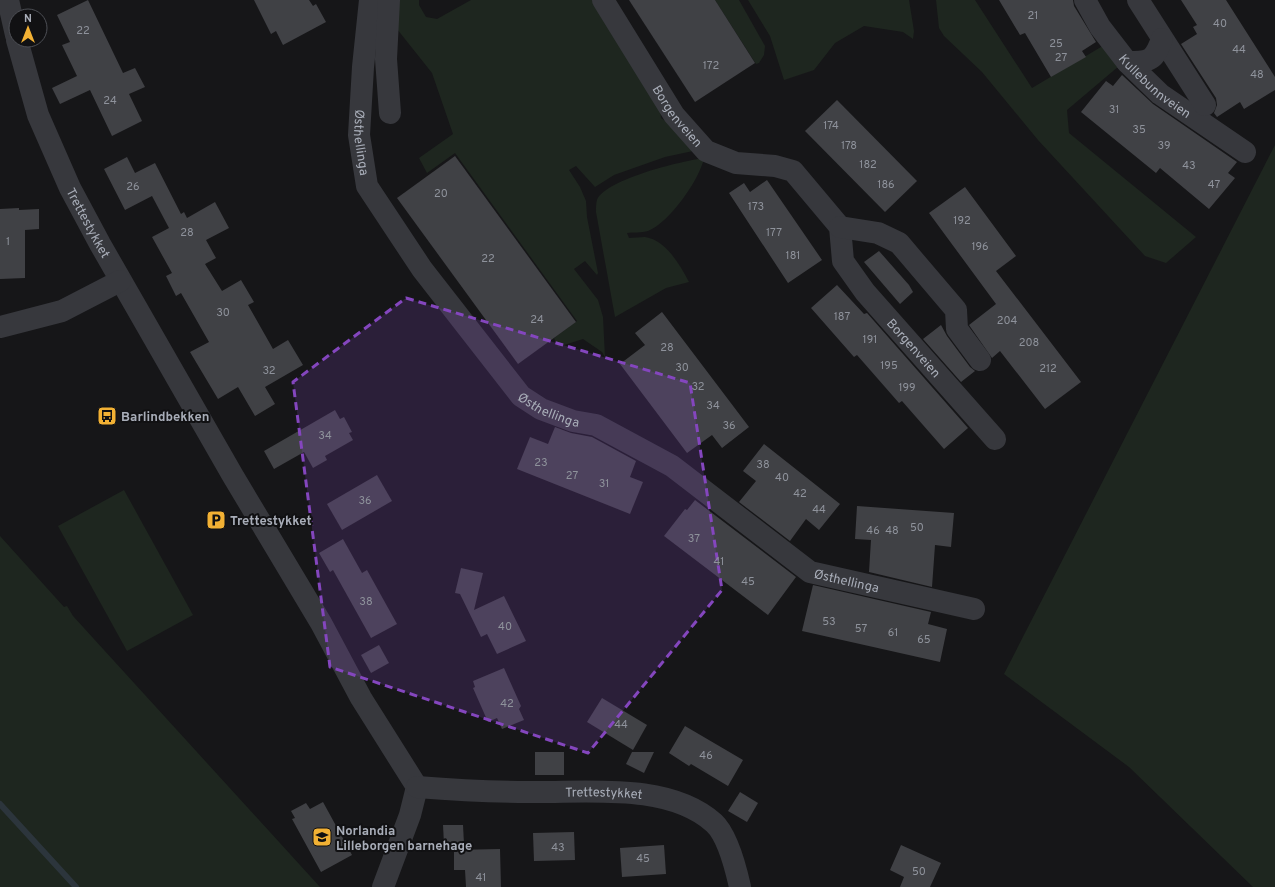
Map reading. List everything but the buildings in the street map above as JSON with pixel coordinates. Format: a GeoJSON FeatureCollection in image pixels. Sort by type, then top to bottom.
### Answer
{"type":"FeatureCollection","features":[{"type":"Feature","properties":{"kind":"street","name":"Østhellinga"},"geometry":{"type":"LineString","coordinates":[[370,0],[363,67],[359,135],[367,186],[422,269],[521,396],[541,409],[573,421],[596,425],[672,466],[810,572],[974,609]]}},
{"type":"Feature","properties":{"kind":"street"},"geometry":{"type":"LineString","coordinates":[[389,0],[386,59],[390,113]]}},
{"type":"Feature","properties":{"kind":"street","name":"Borgenveien"},"geometry":{"type":"LineString","coordinates":[[603,0],[674,115],[706,152],[736,163],[775,166],[793,171],[840,227],[843,261],[865,292],[995,439]]}},
{"type":"Feature","properties":{"kind":"street","name":"Kullebunnveien"},"geometry":{"type":"LineString","coordinates":[[1085,0],[1100,27],[1127,62],[1160,94],[1245,152]]}},
{"type":"Feature","properties":{"kind":"street","name":"Kullebunnveien"},"geometry":{"type":"LineString","coordinates":[[1138,0],[1205,106]]}},
{"type":"Feature","properties":{"kind":"street"},"geometry":{"type":"LineString","coordinates":[[1127,62],[1145,62],[1156,56],[1162,39]]}},
{"type":"Feature","properties":{"kind":"street","name":"Trettestykket"},"geometry":{"type":"LineString","coordinates":[[19,48],[38,115],[70,188],[120,281],[273,545],[321,623],[361,698],[417,787],[480,791],[634,794],[673,800],[700,813],[715,824],[728,845],[740,887]]}},
{"type":"Feature","properties":{"kind":"street"},"geometry":{"type":"LineString","coordinates":[[840,227],[878,233],[899,243],[956,310],[957,329],[980,360]]}},
{"type":"Feature","properties":{"kind":"street"},"geometry":{"type":"LineString","coordinates":[[0,327],[62,311],[120,281]]}},
{"type":"Feature","properties":{"kind":"street"},"geometry":{"type":"LineString","coordinates":[[383,887],[410,815],[417,787]]}},
{"type":"Feature","properties":{"kind":"highlighted area"},"geometry":{"type":"Polygon","coordinates":[[[406,298],[690,383],[722,590],[588,753],[330,667],[293,382],[406,298]]]}},
{"type":"Feature","properties":{"kind":"shaded area"},"geometry":{"type":"Polygon","coordinates":[[[397,0],[419,0],[419,5],[426,17],[437,19],[471,0],[595,0],[659,98],[661,118],[674,127],[693,151],[665,157],[614,175],[595,187],[576,166],[569,170],[580,187],[586,201],[587,217],[598,273],[597,275],[585,261],[574,269],[598,300],[603,317],[605,357],[602,352],[583,339],[558,347],[554,338],[577,321],[455,153],[427,173],[419,158],[453,134],[432,73],[397,29],[397,0]]]}},
{"type":"Feature","properties":{"kind":"shaded area"},"geometry":{"type":"Polygon","coordinates":[[[715,0],[739,0],[765,46],[764,55],[759,63],[756,64],[715,0]]]}},
{"type":"Feature","properties":{"kind":"shaded area"},"geometry":{"type":"Polygon","coordinates":[[[748,0],[909,0],[914,31],[913,39],[903,32],[864,26],[835,43],[814,70],[784,80],[770,36],[748,0]]]}},
{"type":"Feature","properties":{"kind":"shaded area"},"geometry":{"type":"Polygon","coordinates":[[[936,0],[975,0],[1032,88],[1106,44],[1119,66],[1067,110],[1069,133],[1196,237],[1166,263],[1145,256],[1038,140],[982,72],[944,36],[939,28],[936,0]]]}},
{"type":"Feature","properties":{"kind":"shaded area"},"geometry":{"type":"Polygon","coordinates":[[[1275,145],[1275,887],[1253,887],[1129,767],[1004,674],[1275,145]]]}},
{"type":"Feature","properties":{"kind":"shaded area"},"geometry":{"type":"Polygon","coordinates":[[[704,158],[697,177],[690,188],[674,210],[665,219],[648,231],[627,233],[629,238],[645,237],[653,239],[666,248],[677,261],[689,282],[666,288],[615,317],[596,212],[597,200],[603,192],[629,178],[663,167],[704,158]]]}},
{"type":"Feature","properties":{"kind":"shaded area"},"geometry":{"type":"Polygon","coordinates":[[[124,490],[193,615],[127,651],[58,526],[124,490]]]}},
{"type":"Feature","properties":{"kind":"shaded area"},"geometry":{"type":"Polygon","coordinates":[[[0,536],[64,607],[67,606],[73,616],[320,887],[0,887],[0,536]]]}},
{"type":"Feature","properties":{"kind":"waterway","name":"Barlindbekken"},"geometry":{"type":"LineString","coordinates":[[0,804],[76,887]]}},
{"type":"Feature","properties":{"kind":"place","name":"Barlindbekken"},"geometry":{"type":"Point","coordinates":[107,416]}},
{"type":"Feature","properties":{"kind":"place","name":"Trettestykket"},"geometry":{"type":"Point","coordinates":[216,520]}},
{"type":"Feature","properties":{"kind":"place","name":"Norlandia Lilleborgen barnehage"},"geometry":{"type":"Point","coordinates":[322,837]}}]}
